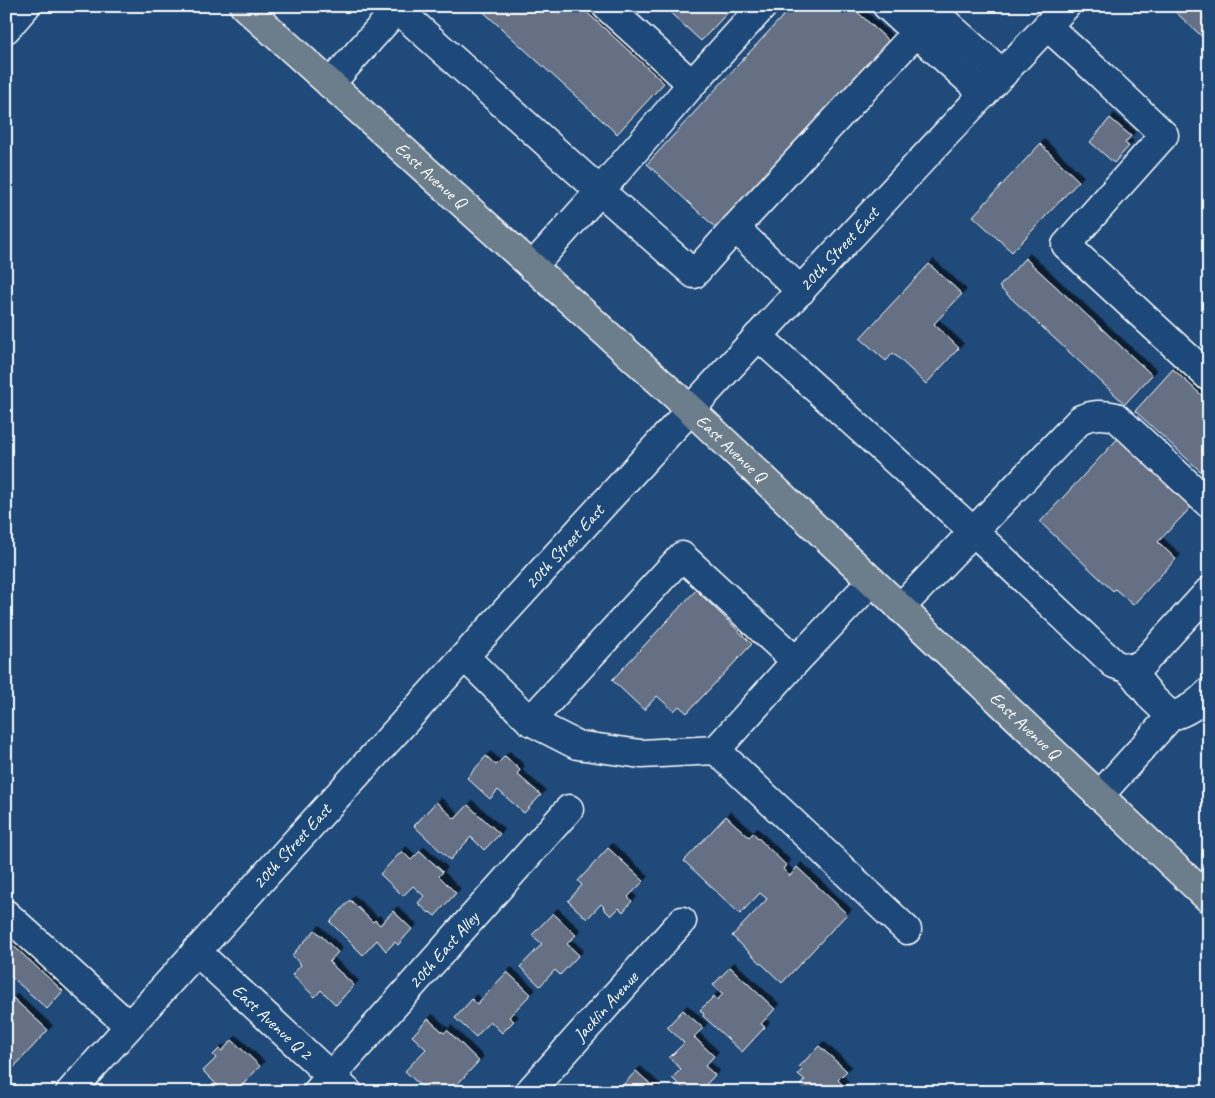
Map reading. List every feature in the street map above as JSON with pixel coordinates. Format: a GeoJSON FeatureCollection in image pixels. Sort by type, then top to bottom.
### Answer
{"type":"FeatureCollection","features":[{"type":"Feature","properties":{"kind":"main road","name":"East Avenue Q"},"geometry":{"type":"LineString","coordinates":[[244,6],[690,409],[1209,900]]}},
{"type":"Feature","properties":{"kind":"street"},"geometry":{"type":"LineString","coordinates":[[6,29],[26,6]]}},
{"type":"Feature","properties":{"kind":"street"},"geometry":{"type":"LineString","coordinates":[[606,6],[692,84]]}},
{"type":"Feature","properties":{"kind":"street"},"geometry":{"type":"LineString","coordinates":[[532,267],[763,6]]}},
{"type":"Feature","properties":{"kind":"street"},"geometry":{"type":"LineString","coordinates":[[887,6],[984,94]]}},
{"type":"Feature","properties":{"kind":"street"},"geometry":{"type":"LineString","coordinates":[[927,6],[1003,74]]}},
{"type":"Feature","properties":{"kind":"street","name":"20th Street East"},"geometry":{"type":"LineString","coordinates":[[70,1092],[690,409],[1066,6]]}},
{"type":"Feature","properties":{"kind":"street"},"geometry":{"type":"LineString","coordinates":[[330,84],[395,8],[694,274],[916,33]]}},
{"type":"Feature","properties":{"kind":"street"},"geometry":{"type":"LineString","coordinates":[[1047,26],[1164,135],[1066,245],[1209,377]]}},
{"type":"Feature","properties":{"kind":"street"},"geometry":{"type":"LineString","coordinates":[[735,228],[801,291]]}},
{"type":"Feature","properties":{"kind":"street"},"geometry":{"type":"LineString","coordinates":[[758,336],[973,531],[1114,664],[1129,669],[1153,699],[1171,716]]}},
{"type":"Feature","properties":{"kind":"street"},"geometry":{"type":"LineString","coordinates":[[900,608],[1081,419],[1091,415],[1103,414],[1116,417],[1209,504]]}},
{"type":"Feature","properties":{"kind":"street"},"geometry":{"type":"LineString","coordinates":[[530,721],[682,556],[796,661]]}},
{"type":"Feature","properties":{"kind":"street"},"geometry":{"type":"LineString","coordinates":[[465,656],[530,721],[577,745],[641,754],[716,750],[796,661],[872,581]]}},
{"type":"Feature","properties":{"kind":"street"},"geometry":{"type":"LineString","coordinates":[[1129,669],[1142,664],[1209,591]]}},
{"type":"Feature","properties":{"kind":"street"},"geometry":{"type":"LineString","coordinates":[[1099,796],[1171,716],[1183,713],[1209,692]]}},
{"type":"Feature","properties":{"kind":"street"},"geometry":{"type":"LineString","coordinates":[[716,750],[907,930]]}},
{"type":"Feature","properties":{"kind":"street","name":"20th East Alley"},"geometry":{"type":"LineString","coordinates":[[332,1087],[569,809]]}},
{"type":"Feature","properties":{"kind":"street"},"geometry":{"type":"LineString","coordinates":[[6,914],[129,1026]]}},
{"type":"Feature","properties":{"kind":"street","name":"Jacklin Avenue"},"geometry":{"type":"LineString","coordinates":[[529,1092],[682,921]]}},
{"type":"Feature","properties":{"kind":"street","name":"East Avenue Q 2"},"geometry":{"type":"LineString","coordinates":[[196,951],[332,1087]]}},
{"type":"Feature","properties":{"kind":"building"},"geometry":{"type":"Polygon","coordinates":[[[477,6],[580,6],[664,83],[617,134],[477,6]]]}},
{"type":"Feature","properties":{"kind":"building"},"geometry":{"type":"Polygon","coordinates":[[[663,6],[734,6],[701,41],[663,6]]]}},
{"type":"Feature","properties":{"kind":"building"},"geometry":{"type":"Polygon","coordinates":[[[792,6],[851,6],[890,42],[717,229],[647,164],[792,6]]]}},
{"type":"Feature","properties":{"kind":"building"},"geometry":{"type":"Polygon","coordinates":[[[1169,6],[1209,6],[1209,43],[1169,6]]]}},
{"type":"Feature","properties":{"kind":"building"},"geometry":{"type":"Polygon","coordinates":[[[1110,118],[1131,136],[1125,143],[1129,146],[1114,163],[1090,142],[1110,118]]]}},
{"type":"Feature","properties":{"kind":"building"},"geometry":{"type":"Polygon","coordinates":[[[1040,144],[1079,181],[1012,252],[973,216],[1040,144]]]}},
{"type":"Feature","properties":{"kind":"building"},"geometry":{"type":"Polygon","coordinates":[[[1025,258],[1152,375],[1125,404],[999,287],[1025,258]]]}},
{"type":"Feature","properties":{"kind":"building"},"geometry":{"type":"Polygon","coordinates":[[[929,264],[962,294],[934,324],[959,348],[926,384],[893,353],[886,361],[860,338],[929,264]]]}},
{"type":"Feature","properties":{"kind":"building"},"geometry":{"type":"Polygon","coordinates":[[[1173,369],[1209,402],[1209,479],[1135,411],[1173,369]]]}},
{"type":"Feature","properties":{"kind":"building"},"geometry":{"type":"Polygon","coordinates":[[[1122,434],[1195,503],[1158,542],[1176,559],[1133,605],[1115,589],[1113,591],[1040,522],[1122,434]]]}},
{"type":"Feature","properties":{"kind":"building"},"geometry":{"type":"Polygon","coordinates":[[[696,590],[752,644],[687,713],[679,706],[674,711],[657,696],[644,710],[612,680],[696,590]]]}},
{"type":"Feature","properties":{"kind":"building"},"geometry":{"type":"Polygon","coordinates":[[[486,756],[496,765],[505,756],[520,770],[517,774],[541,795],[524,813],[498,790],[490,799],[467,778],[486,756]]]}},
{"type":"Feature","properties":{"kind":"building"},"geometry":{"type":"Polygon","coordinates":[[[436,802],[455,819],[468,805],[500,834],[484,850],[471,837],[450,860],[414,826],[436,802]]]}},
{"type":"Feature","properties":{"kind":"building"},"geometry":{"type":"Polygon","coordinates":[[[726,816],[749,837],[753,833],[786,865],[783,869],[790,876],[797,867],[847,914],[782,983],[732,936],[767,899],[760,893],[740,914],[684,861],[726,816]]]}},
{"type":"Feature","properties":{"kind":"building"},"geometry":{"type":"Polygon","coordinates":[[[608,848],[644,881],[628,897],[632,901],[623,912],[619,908],[611,916],[601,904],[587,919],[568,901],[582,885],[578,881],[608,848]]]}},
{"type":"Feature","properties":{"kind":"building"},"geometry":{"type":"Polygon","coordinates":[[[402,851],[411,860],[420,851],[443,872],[439,876],[456,893],[435,916],[418,903],[424,896],[413,886],[403,896],[380,874],[402,851]]]}},
{"type":"Feature","properties":{"kind":"building"},"geometry":{"type":"Polygon","coordinates":[[[350,900],[373,922],[375,920],[380,925],[393,911],[412,929],[398,945],[395,942],[386,951],[377,940],[363,955],[330,922],[350,900]]]}},
{"type":"Feature","properties":{"kind":"building"},"geometry":{"type":"Polygon","coordinates":[[[553,913],[576,935],[567,944],[579,955],[560,975],[555,970],[540,986],[520,967],[542,944],[532,935],[553,913]]]}},
{"type":"Feature","properties":{"kind":"building"},"geometry":{"type":"Polygon","coordinates":[[[315,930],[338,952],[329,962],[354,985],[336,1005],[321,990],[315,997],[292,975],[301,965],[292,955],[315,930]]]}},
{"type":"Feature","properties":{"kind":"building"},"geometry":{"type":"Polygon","coordinates":[[[6,939],[63,991],[47,1009],[6,972],[6,939]]]}},
{"type":"Feature","properties":{"kind":"building"},"geometry":{"type":"Polygon","coordinates":[[[730,967],[775,1009],[761,1024],[765,1027],[742,1052],[703,1016],[704,1014],[700,1010],[714,996],[717,1000],[723,994],[713,985],[730,967]]]}},
{"type":"Feature","properties":{"kind":"building"},"geometry":{"type":"Polygon","coordinates":[[[507,972],[531,994],[509,1017],[514,1021],[502,1033],[490,1021],[476,1037],[455,1018],[472,999],[477,1004],[507,972]]]}},
{"type":"Feature","properties":{"kind":"building"},"geometry":{"type":"Polygon","coordinates":[[[13,998],[48,1030],[6,1076],[6,1006],[13,998]]]}},
{"type":"Feature","properties":{"kind":"building"},"geometry":{"type":"Polygon","coordinates":[[[683,1010],[703,1028],[694,1037],[714,1056],[705,1066],[715,1075],[699,1092],[687,1092],[672,1078],[681,1069],[669,1058],[684,1043],[667,1027],[683,1010]]]}},
{"type":"Feature","properties":{"kind":"building"},"geometry":{"type":"Polygon","coordinates":[[[428,1019],[444,1033],[447,1030],[479,1061],[450,1092],[427,1092],[405,1071],[426,1049],[412,1036],[428,1019]]]}},
{"type":"Feature","properties":{"kind":"building"},"geometry":{"type":"Polygon","coordinates":[[[232,1040],[260,1066],[236,1092],[212,1092],[218,1086],[203,1071],[216,1058],[213,1055],[219,1049],[222,1051],[232,1040]]]}},
{"type":"Feature","properties":{"kind":"building"},"geometry":{"type":"Polygon","coordinates":[[[819,1046],[847,1071],[838,1080],[844,1086],[839,1092],[807,1092],[800,1085],[805,1080],[798,1074],[802,1070],[799,1067],[819,1046]]]}},
{"type":"Feature","properties":{"kind":"building"},"geometry":{"type":"Polygon","coordinates":[[[636,1071],[656,1089],[654,1092],[627,1092],[621,1087],[636,1071]]]}}]}
